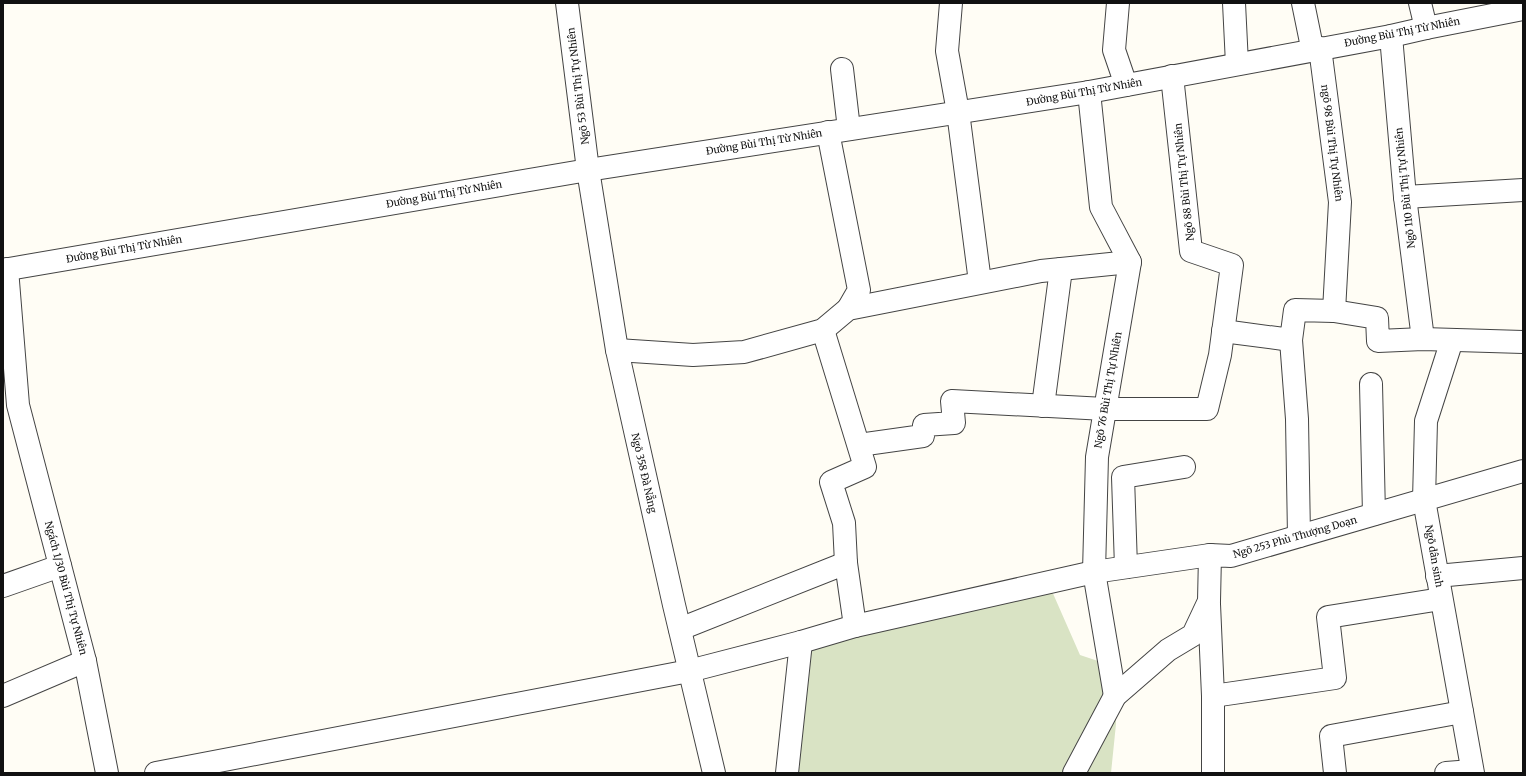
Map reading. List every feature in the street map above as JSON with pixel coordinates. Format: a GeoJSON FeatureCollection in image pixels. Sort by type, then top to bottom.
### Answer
{"type":"FeatureCollection","features":[{"type":"Feature","properties":{"kind":"street","name":"Ngõ 53 Bùi Thị Tự Nhiên"},"geometry":{"type":"LineString","coordinates":[[567,3],[588,170]]}},
{"type":"Feature","properties":{"kind":"street"},"geometry":{"type":"LineString","coordinates":[[951,3],[947,51],[958,112],[980,282]]}},
{"type":"Feature","properties":{"kind":"street"},"geometry":{"type":"LineString","coordinates":[[1118,3],[1114,50],[1126,85]]}},
{"type":"Feature","properties":{"kind":"street"},"geometry":{"type":"LineString","coordinates":[[1234,3],[1237,64]]}},
{"type":"Feature","properties":{"kind":"street"},"geometry":{"type":"LineString","coordinates":[[1303,3],[1312,47],[1320,48]]}},
{"type":"Feature","properties":{"kind":"street"},"geometry":{"type":"LineString","coordinates":[[1420,3],[1426,28]]}},
{"type":"Feature","properties":{"kind":"street","name":"Đường Bùi Thị Từ Nhiên"},"geometry":{"type":"LineString","coordinates":[[5,269],[588,170],[1089,92],[1391,36],[1523,9]]}},
{"type":"Feature","properties":{"kind":"street","name":"Ngõ 110 Bùi Thị Tự Nhiên"},"geometry":{"type":"LineString","coordinates":[[1391,36],[1405,197],[1423,339]]}},
{"type":"Feature","properties":{"kind":"street","name":"ngõ 98 Bùi Thị Tự Nhiên"},"geometry":{"type":"LineString","coordinates":[[1320,48],[1340,202],[1334,311]]}},
{"type":"Feature","properties":{"kind":"street"},"geometry":{"type":"LineString","coordinates":[[617,350],[693,355],[744,352],[823,330],[848,309],[859,290],[839,131],[842,69]]}},
{"type":"Feature","properties":{"kind":"street","name":"Ngõ 88 Bùi Thị Tự Nhiên"},"geometry":{"type":"LineString","coordinates":[[1105,409],[1207,409],[1220,355],[1232,265],[1191,251],[1172,76]]}},
{"type":"Feature","properties":{"kind":"street"},"geometry":{"type":"LineString","coordinates":[[848,309],[1041,271],[1130,262],[1101,207],[1089,92]]}},
{"type":"Feature","properties":{"kind":"street","name":"Ngõ 358 Đà Nẵng"},"geometry":{"type":"LineString","coordinates":[[588,170],[617,350],[689,671],[714,773]]}},
{"type":"Feature","properties":{"kind":"street"},"geometry":{"type":"LineString","coordinates":[[1405,197],[1523,190]]}},
{"type":"Feature","properties":{"kind":"street","name":"Ngõ 76 Bùi Thị Tự Nhiên"},"geometry":{"type":"LineString","coordinates":[[1115,696],[1094,572],[1097,457],[1130,262]]}},
{"type":"Feature","properties":{"kind":"street","name":"Ngách 1/30 Bùi Thị Tự Nhiên"},"geometry":{"type":"LineString","coordinates":[[5,269],[11,408],[60,566],[85,662],[107,773]]}},
{"type":"Feature","properties":{"kind":"street"},"geometry":{"type":"LineString","coordinates":[[1043,406],[1061,269]]}},
{"type":"Feature","properties":{"kind":"street"},"geometry":{"type":"LineString","coordinates":[[1299,536],[1297,419],[1291,340],[1295,310],[1334,311],[1377,318],[1378,341],[1423,339],[1523,342]]}},
{"type":"Feature","properties":{"kind":"street"},"geometry":{"type":"LineString","coordinates":[[823,330],[865,467],[831,482],[844,523],[846,563],[855,626]]}},
{"type":"Feature","properties":{"kind":"street"},"geometry":{"type":"LineString","coordinates":[[1223,331],[1291,340]]}},
{"type":"Feature","properties":{"kind":"street","name":"Ngõ dân sinh"},"geometry":{"type":"LineString","coordinates":[[1452,340],[1426,421],[1424,500],[1472,772]]}},
{"type":"Feature","properties":{"kind":"street"},"geometry":{"type":"LineString","coordinates":[[1371,384],[1374,514]]}},
{"type":"Feature","properties":{"kind":"street"},"geometry":{"type":"LineString","coordinates":[[859,445],[922,436],[924,425],[954,423],[952,401],[1105,409]]}},
{"type":"Feature","properties":{"kind":"street"},"geometry":{"type":"LineString","coordinates":[[1126,567],[1123,477],[1184,467]]}},
{"type":"Feature","properties":{"kind":"street","name":"Ngõ 253 Phù Thượng Doạn"},"geometry":{"type":"LineString","coordinates":[[156,773],[689,671],[801,642],[855,626],[1094,572],[1210,555],[1230,556],[1523,471]]}},
{"type":"Feature","properties":{"kind":"street"},"geometry":{"type":"LineString","coordinates":[[1210,555],[1209,601],[1213,696],[1213,773]]}},
{"type":"Feature","properties":{"kind":"street"},"geometry":{"type":"LineString","coordinates":[[680,629],[846,563]]}},
{"type":"Feature","properties":{"kind":"street"},"geometry":{"type":"LineString","coordinates":[[3,586],[60,566]]}},
{"type":"Feature","properties":{"kind":"street"},"geometry":{"type":"LineString","coordinates":[[1437,576],[1523,568]]}},
{"type":"Feature","properties":{"kind":"street"},"geometry":{"type":"LineString","coordinates":[[1213,696],[1335,678],[1328,617],[1441,599]]}},
{"type":"Feature","properties":{"kind":"street"},"geometry":{"type":"LineString","coordinates":[[1074,773],[1115,696],[1168,650],[1193,635],[1209,601]]}},
{"type":"Feature","properties":{"kind":"street"},"geometry":{"type":"LineString","coordinates":[[787,773],[801,642]]}},
{"type":"Feature","properties":{"kind":"street"},"geometry":{"type":"LineString","coordinates":[[3,696],[85,662]]}},
{"type":"Feature","properties":{"kind":"street"},"geometry":{"type":"LineString","coordinates":[[1335,773],[1331,736],[1462,712]]}},
{"type":"Feature","properties":{"kind":"street"},"geometry":{"type":"LineString","coordinates":[[1446,773],[1472,772]]}},
{"type":"Feature","properties":{"kind":"green space"},"geometry":{"type":"Polygon","coordinates":[[[1051,589],[1080,655],[1116,667],[1116,724],[1111,773],[777,773],[800,767],[790,650],[1051,589]]]}}]}
